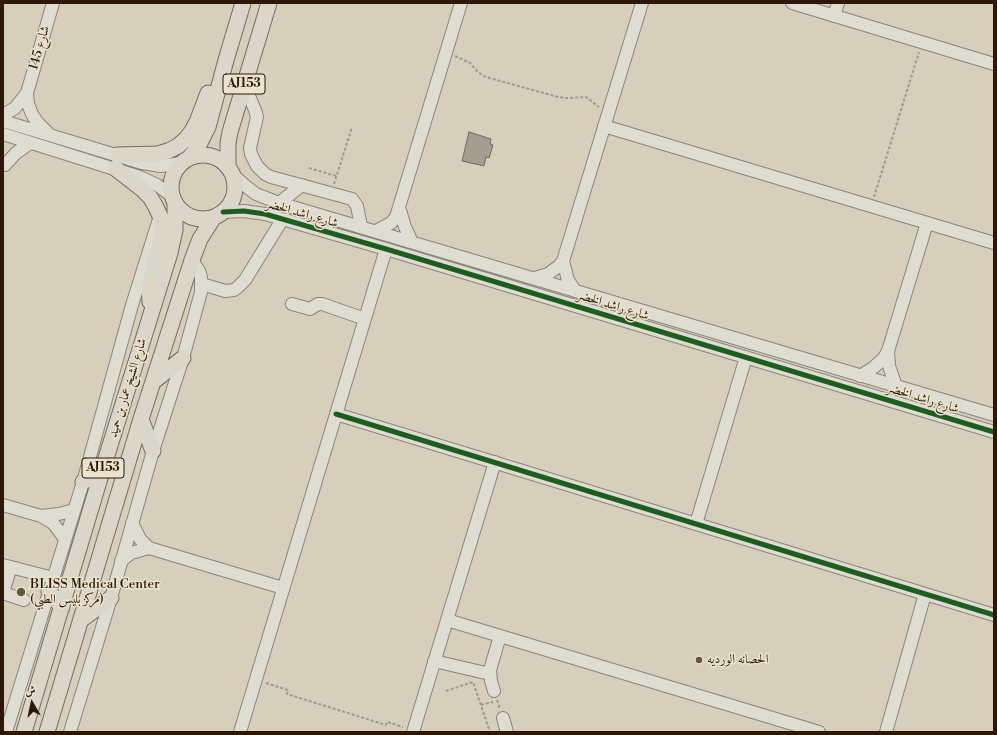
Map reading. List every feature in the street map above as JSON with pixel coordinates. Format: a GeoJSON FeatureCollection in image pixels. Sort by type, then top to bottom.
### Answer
{"type":"FeatureCollection","features":[{"type":"Feature","properties":{"kind":"main road","name":"AJ153"},"geometry":{"type":"LineString","coordinates":[[185,161],[203,138],[208,127],[243,3]]}},
{"type":"Feature","properties":{"kind":"main road","name":"AJ153"},"geometry":{"type":"LineString","coordinates":[[230,170],[228,143],[230,132],[269,3]]}},
{"type":"Feature","properties":{"kind":"main road"},"geometry":{"type":"LineString","coordinates":[[116,162],[168,151],[186,139],[197,122],[212,84],[226,60]]}},
{"type":"Feature","properties":{"kind":"main road"},"geometry":{"type":"LineString","coordinates":[[199,155],[210,155],[219,159],[230,170],[235,185],[234,195],[230,204],[219,215],[203,219],[192,217],[182,211],[174,199],[171,187],[172,178],[176,170],[185,161],[199,155]]}},
{"type":"Feature","properties":{"kind":"main road"},"geometry":{"type":"LineString","coordinates":[[116,162],[150,197],[160,216],[162,227],[161,239],[149,287],[149,297],[152,311]]}},
{"type":"Feature","properties":{"kind":"main road","name":"شارع الشيخ عمار بن حميد"},"geometry":{"type":"LineString","coordinates":[[24,732],[103,468],[173,242],[175,230],[174,199]]}},
{"type":"Feature","properties":{"kind":"main road","name":"شارع الشيخ عمار بن حميد"},"geometry":{"type":"LineString","coordinates":[[47,732],[141,420],[192,260],[200,239],[219,215]]}},
{"type":"Feature","properties":{"kind":"main road"},"geometry":{"type":"LineString","coordinates":[[153,382],[183,358]]}},
{"type":"Feature","properties":{"kind":"main road"},"geometry":{"type":"LineString","coordinates":[[141,420],[153,451]]}},
{"type":"Feature","properties":{"kind":"main road"},"geometry":{"type":"LineString","coordinates":[[83,482],[103,468]]}},
{"type":"Feature","properties":{"kind":"main road"},"geometry":{"type":"LineString","coordinates":[[48,592],[62,607]]}},
{"type":"Feature","properties":{"kind":"main road"},"geometry":{"type":"LineString","coordinates":[[81,620],[111,598]]}},
{"type":"Feature","properties":{"kind":"street","name":"شارع 145"},"geometry":{"type":"LineString","coordinates":[[51,135],[40,126],[32,114],[28,104],[27,93],[53,3]]}},
{"type":"Feature","properties":{"kind":"street"},"geometry":{"type":"LineString","coordinates":[[376,231],[390,223],[396,217],[461,3]]}},
{"type":"Feature","properties":{"kind":"street"},"geometry":{"type":"LineString","coordinates":[[535,278],[548,274],[563,261],[642,3]]}},
{"type":"Feature","properties":{"kind":"street"},"geometry":{"type":"LineString","coordinates":[[792,3],[830,11],[922,43],[994,64]]}},
{"type":"Feature","properties":{"kind":"street"},"geometry":{"type":"LineString","coordinates":[[830,11],[838,3]]}},
{"type":"Feature","properties":{"kind":"street"},"geometry":{"type":"LineString","coordinates":[[244,84],[256,113],[256,125],[250,148],[256,166],[265,174],[349,198],[354,201],[357,206],[361,226]]}},
{"type":"Feature","properties":{"kind":"street","name":"شارع 145"},"geometry":{"type":"LineString","coordinates":[[3,115],[15,108],[27,93]]}},
{"type":"Feature","properties":{"kind":"street"},"geometry":{"type":"LineString","coordinates":[[606,120],[872,206],[994,243]]}},
{"type":"Feature","properties":{"kind":"street"},"geometry":{"type":"LineString","coordinates":[[3,121],[51,135],[116,162],[149,181],[174,199]]}},
{"type":"Feature","properties":{"kind":"street"},"geometry":{"type":"LineString","coordinates":[[3,134],[30,143],[116,162],[161,166],[185,161]]}},
{"type":"Feature","properties":{"kind":"street"},"geometry":{"type":"LineString","coordinates":[[4,168],[16,153],[30,143]]}},
{"type":"Feature","properties":{"kind":"street"},"geometry":{"type":"LineString","coordinates":[[3,152],[4,168]]}},
{"type":"Feature","properties":{"kind":"street","name":"شارع راشد الخضر"},"geometry":{"type":"LineString","coordinates":[[230,170],[256,194],[279,203],[361,226],[994,415]]}},
{"type":"Feature","properties":{"kind":"street"},"geometry":{"type":"LineString","coordinates":[[279,203],[302,185]]}},
{"type":"Feature","properties":{"kind":"street"},"geometry":{"type":"LineString","coordinates":[[399,207],[405,227],[412,242]]}},
{"type":"Feature","properties":{"kind":"street","name":"شارع راشد الخضر"},"geometry":{"type":"LineString","coordinates":[[219,215],[255,212],[386,249],[994,432]]}},
{"type":"Feature","properties":{"kind":"street"},"geometry":{"type":"LineString","coordinates":[[6,732],[64,539],[83,482],[132,305],[160,216]]}},
{"type":"Feature","properties":{"kind":"street"},"geometry":{"type":"LineString","coordinates":[[202,284],[225,291],[234,290],[238,287],[245,280],[282,220]]}},
{"type":"Feature","properties":{"kind":"street"},"geometry":{"type":"LineString","coordinates":[[860,376],[879,363],[888,351],[927,222]]}},
{"type":"Feature","properties":{"kind":"street"},"geometry":{"type":"LineString","coordinates":[[240,732],[282,588],[386,249]]}},
{"type":"Feature","properties":{"kind":"street"},"geometry":{"type":"LineString","coordinates":[[70,732],[111,598],[153,451],[183,358],[201,292],[202,284],[199,271],[192,260]]}},
{"type":"Feature","properties":{"kind":"street"},"geometry":{"type":"LineString","coordinates":[[563,261],[568,280],[575,291]]}},
{"type":"Feature","properties":{"kind":"street"},"geometry":{"type":"LineString","coordinates":[[292,304],[310,309],[318,304],[322,304],[365,319]]}},
{"type":"Feature","properties":{"kind":"street"},"geometry":{"type":"LineString","coordinates":[[888,351],[891,373],[896,386]]}},
{"type":"Feature","properties":{"kind":"street"},"geometry":{"type":"LineString","coordinates":[[696,524],[746,357]]}},
{"type":"Feature","properties":{"kind":"street"},"geometry":{"type":"LineString","coordinates":[[336,414],[994,615]]}},
{"type":"Feature","properties":{"kind":"street"},"geometry":{"type":"LineString","coordinates":[[413,731],[495,462]]}},
{"type":"Feature","properties":{"kind":"street"},"geometry":{"type":"LineString","coordinates":[[3,505],[41,516],[57,528],[64,539]]}},
{"type":"Feature","properties":{"kind":"street"},"geometry":{"type":"LineString","coordinates":[[41,516],[59,514],[74,510]]}},
{"type":"Feature","properties":{"kind":"street"},"geometry":{"type":"LineString","coordinates":[[132,523],[140,539],[149,548],[282,588]]}},
{"type":"Feature","properties":{"kind":"street"},"geometry":{"type":"LineString","coordinates":[[121,561],[136,551],[149,548]]}},
{"type":"Feature","properties":{"kind":"street"},"geometry":{"type":"LineString","coordinates":[[24,600],[3,593],[7,566],[53,578]]}},
{"type":"Feature","properties":{"kind":"street"},"geometry":{"type":"LineString","coordinates":[[886,732],[924,594]]}},
{"type":"Feature","properties":{"kind":"street"},"geometry":{"type":"LineString","coordinates":[[447,620],[819,732]]}},
{"type":"Feature","properties":{"kind":"street"},"geometry":{"type":"LineString","coordinates":[[496,696],[490,674],[500,636]]}},
{"type":"Feature","properties":{"kind":"street"},"geometry":{"type":"LineString","coordinates":[[434,661],[490,674]]}},
{"type":"Feature","properties":{"kind":"street"},"geometry":{"type":"LineString","coordinates":[[503,718],[507,732]]}},
{"type":"Feature","properties":{"kind":"path"},"geometry":{"type":"LineString","coordinates":[[872,206],[922,43]]}},
{"type":"Feature","properties":{"kind":"path"},"geometry":{"type":"LineString","coordinates":[[446,52],[470,63],[478,72],[486,77],[558,97],[586,97],[606,120]]}},
{"type":"Feature","properties":{"kind":"path"},"geometry":{"type":"LineString","coordinates":[[331,193],[352,127]]}},
{"type":"Feature","properties":{"kind":"path"},"geometry":{"type":"LineString","coordinates":[[309,168],[336,176]]}},
{"type":"Feature","properties":{"kind":"path"},"geometry":{"type":"LineString","coordinates":[[255,680],[288,690],[287,694],[386,725],[387,722],[413,731]]}},
{"type":"Feature","properties":{"kind":"path"},"geometry":{"type":"LineString","coordinates":[[446,691],[473,682],[490,732]]}},
{"type":"Feature","properties":{"kind":"path"},"geometry":{"type":"LineString","coordinates":[[481,706],[496,696],[503,718]]}},
{"type":"Feature","properties":{"kind":"building"},"geometry":{"type":"Polygon","coordinates":[[[469,132],[491,139],[490,144],[493,145],[489,158],[486,157],[484,166],[462,161],[469,132]]]}},
{"type":"Feature","properties":{"kind":"cycle path"},"geometry":{"type":"LineString","coordinates":[[223,212],[244,211],[265,214],[994,432]]}},
{"type":"Feature","properties":{"kind":"cycle path"},"geometry":{"type":"LineString","coordinates":[[336,414],[994,615]]}},
{"type":"Feature","properties":{"kind":"place","name":"BLISS Medical Center (مركز بليس الطبي)"},"geometry":{"type":"Point","coordinates":[21,592]}},
{"type":"Feature","properties":{"kind":"place","name":"الحصانه الورديه"},"geometry":{"type":"Point","coordinates":[699,660]}}]}
